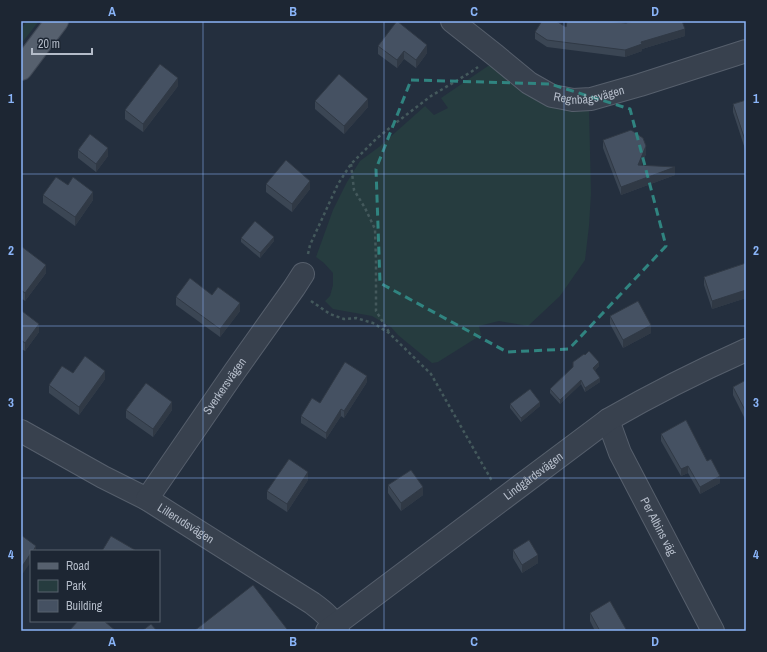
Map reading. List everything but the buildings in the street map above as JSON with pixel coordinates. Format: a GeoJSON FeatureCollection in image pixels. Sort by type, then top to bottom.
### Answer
{"type":"FeatureCollection","features":[{"type":"Feature","properties":{"kind":"main road"},"geometry":{"type":"LineString","coordinates":[[21,69],[57,21]]}},
{"type":"Feature","properties":{"kind":"street","name":"Regnbågsvägen"},"geometry":{"type":"LineString","coordinates":[[452,21],[529,83],[552,96],[573,100],[598,97],[746,51]]}},
{"type":"Feature","properties":{"kind":"street","name":"Sverkersvägen"},"geometry":{"type":"LineString","coordinates":[[147,499],[298,281]]}},
{"type":"Feature","properties":{"kind":"street","name":"Lindgårdsvägen"},"geometry":{"type":"LineString","coordinates":[[334,629],[502,499],[608,420],[642,400],[746,350]]}},
{"type":"Feature","properties":{"kind":"street","name":"Per Albins väg"},"geometry":{"type":"LineString","coordinates":[[608,420],[620,453],[713,631]]}},
{"type":"Feature","properties":{"kind":"street","name":"Lillerudsvägen"},"geometry":{"type":"LineString","coordinates":[[21,431],[103,477],[147,499],[312,603],[324,612],[334,629]]}},
{"type":"Feature","properties":{"kind":"path"},"geometry":{"type":"LineString","coordinates":[[495,55],[426,100],[376,139],[351,164],[338,184],[325,212],[310,246],[298,281],[330,314],[344,319],[356,318],[374,323],[389,333],[431,374],[502,499]]}},
{"type":"Feature","properties":{"kind":"path"},"geometry":{"type":"LineString","coordinates":[[351,164],[354,190],[375,229],[376,311],[389,333]]}},
{"type":"Feature","properties":{"kind":"highlighted area"},"geometry":{"type":"Polygon","coordinates":[[[411,80],[550,84],[630,109],[666,246],[569,349],[507,352],[380,283],[376,169],[411,80]]]}},
{"type":"Feature","properties":{"kind":"green space"},"geometry":{"type":"Polygon","coordinates":[[[27,21],[39,21],[21,44],[21,29],[27,21]]]}},
{"type":"Feature","properties":{"kind":"green space"},"geometry":{"type":"Polygon","coordinates":[[[488,66],[494,66],[589,109],[591,193],[585,260],[560,296],[528,326],[499,321],[479,326],[481,335],[438,362],[432,363],[398,335],[391,327],[372,316],[333,309],[325,301],[330,296],[333,285],[333,273],[316,257],[333,210],[347,182],[360,161],[379,147],[425,106],[434,115],[448,108],[441,98],[488,66]]]}}]}
